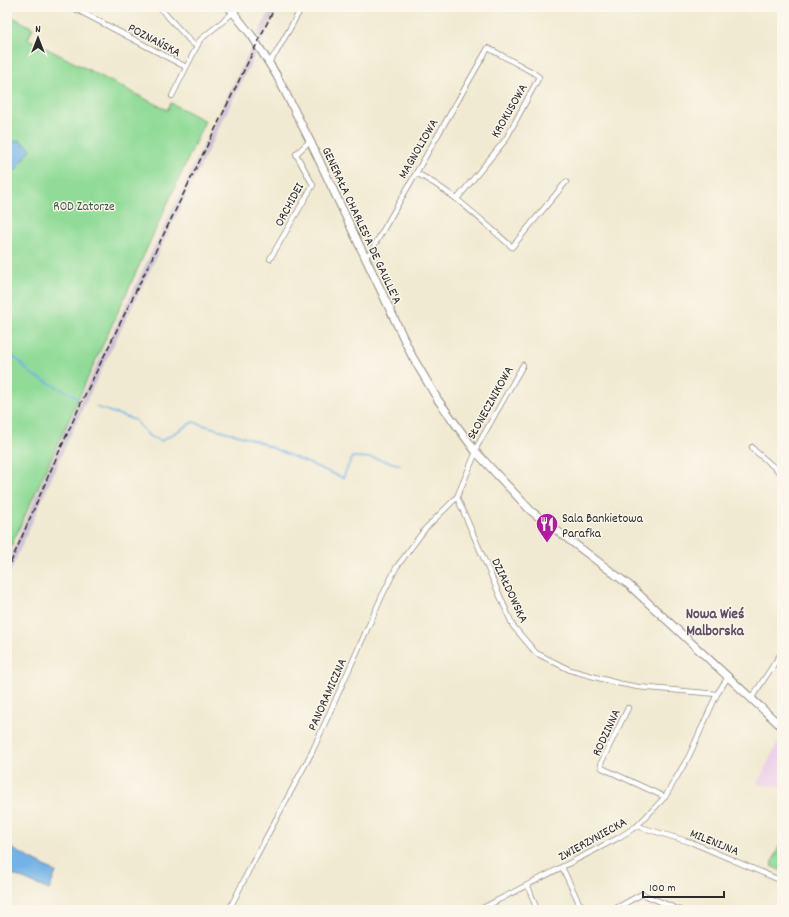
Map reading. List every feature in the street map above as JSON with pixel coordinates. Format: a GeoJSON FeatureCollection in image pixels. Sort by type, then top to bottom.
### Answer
{"type":"FeatureCollection","features":[{"type":"Feature","properties":{"kind":"main road","name":"GENERAŁA CHARLES'A DE GAULLE'A"},"geometry":{"type":"LineString","coordinates":[[231,9],[252,36],[277,76],[310,141],[412,356],[438,400],[476,451],[531,511],[629,585],[782,728]]}},
{"type":"Feature","properties":{"kind":"street","name":"POZNAŃSKA"},"geometry":{"type":"LineString","coordinates":[[72,7],[186,67]]}},
{"type":"Feature","properties":{"kind":"street"},"geometry":{"type":"LineString","coordinates":[[159,7],[192,43],[197,46]]}},
{"type":"Feature","properties":{"kind":"street","name":"POZNAŃSKA"},"geometry":{"type":"LineString","coordinates":[[172,96],[200,40],[231,9],[240,7]]}},
{"type":"Feature","properties":{"kind":"street"},"geometry":{"type":"LineString","coordinates":[[269,62],[276,53],[302,7]]}},
{"type":"Feature","properties":{"kind":"street","name":"MAGNOLIOWA"},"geometry":{"type":"LineString","coordinates":[[364,256],[370,253],[488,48]]}},
{"type":"Feature","properties":{"kind":"street","name":"KROKUSOWA"},"geometry":{"type":"LineString","coordinates":[[457,199],[506,139],[539,78],[534,73],[488,48]]}},
{"type":"Feature","properties":{"kind":"street","name":"ORCHIDEI"},"geometry":{"type":"LineString","coordinates":[[270,259],[313,185],[296,154],[310,141]]}},
{"type":"Feature","properties":{"kind":"street"},"geometry":{"type":"LineString","coordinates":[[416,173],[433,181],[457,199],[512,247],[566,182]]}},
{"type":"Feature","properties":{"kind":"street","name":"SŁONECZNIKOWA"},"geometry":{"type":"LineString","coordinates":[[476,451],[523,365]]}},
{"type":"Feature","properties":{"kind":"street"},"geometry":{"type":"LineString","coordinates":[[752,447],[782,474]]}},
{"type":"Feature","properties":{"kind":"street"},"geometry":{"type":"LineString","coordinates":[[457,497],[476,451]]}},
{"type":"Feature","properties":{"kind":"street","name":"DZIAŁDOWSKA"},"geometry":{"type":"LineString","coordinates":[[457,497],[513,626],[536,653],[570,670],[617,683],[638,687],[717,694]]}},
{"type":"Feature","properties":{"kind":"street","name":"PANORAMICZNA"},"geometry":{"type":"LineString","coordinates":[[229,910],[312,752],[396,568],[425,529],[457,497]]}},
{"type":"Feature","properties":{"kind":"street"},"geometry":{"type":"LineString","coordinates":[[751,699],[782,652]]}},
{"type":"Feature","properties":{"kind":"street"},"geometry":{"type":"LineString","coordinates":[[717,694],[728,677]]}},
{"type":"Feature","properties":{"kind":"street","name":"ZWIERZYNIECKA"},"geometry":{"type":"LineString","coordinates":[[479,910],[528,886],[618,838],[637,826],[665,797],[689,756],[717,694]]}},
{"type":"Feature","properties":{"kind":"street","name":"RODZINNA"},"geometry":{"type":"LineString","coordinates":[[628,708],[601,763],[602,768],[665,797]]}},
{"type":"Feature","properties":{"kind":"street","name":"MILENIJNA"},"geometry":{"type":"LineString","coordinates":[[637,826],[693,843],[782,881]]}},
{"type":"Feature","properties":{"kind":"street"},"geometry":{"type":"LineString","coordinates":[[562,867],[579,903],[590,910]]}},
{"type":"Feature","properties":{"kind":"street"},"geometry":{"type":"LineString","coordinates":[[528,886],[537,910]]}},
{"type":"Feature","properties":{"kind":"street"},"geometry":{"type":"LineString","coordinates":[[611,910],[642,894],[680,910]]}},
{"type":"Feature","properties":{"kind":"shaded area"},"geometry":{"type":"Polygon","coordinates":[[[271,7],[278,7],[261,43],[257,36],[271,7]]]}},
{"type":"Feature","properties":{"kind":"shaded area"},"geometry":{"type":"Polygon","coordinates":[[[252,46],[256,52],[92,389],[7,579],[7,563],[63,435],[252,46]]]}},
{"type":"Feature","properties":{"kind":"shaded area"},"geometry":{"type":"Polygon","coordinates":[[[780,737],[782,739],[782,786],[757,785],[780,737]]]}},
{"type":"Feature","properties":{"kind":"green space","name":"ROD Zatorze"},"geometry":{"type":"Polygon","coordinates":[[[7,14],[33,28],[28,39],[167,110],[171,103],[205,121],[7,555],[7,171],[10,172],[8,143],[7,144],[7,14]]]}},
{"type":"Feature","properties":{"kind":"green space"},"geometry":{"type":"Polygon","coordinates":[[[782,840],[782,871],[771,866],[782,840]]]}},
{"type":"Feature","properties":{"kind":"water"},"geometry":{"type":"Polygon","coordinates":[[[19,140],[31,149],[15,171],[7,171],[7,144],[19,140]]]}},
{"type":"Feature","properties":{"kind":"water"},"geometry":{"type":"Polygon","coordinates":[[[7,846],[56,872],[49,890],[7,872],[7,846]]]}},
{"type":"Feature","properties":{"kind":"waterway"},"geometry":{"type":"LineString","coordinates":[[7,354],[18,360],[31,374],[75,396],[77,399]]}},
{"type":"Feature","properties":{"kind":"waterway"},"geometry":{"type":"LineString","coordinates":[[96,407],[135,420],[149,436],[161,441],[193,422],[254,440],[343,478],[352,457],[374,458],[401,465]]}},
{"type":"Feature","properties":{"kind":"railway"},"geometry":{"type":"LineString","coordinates":[[7,571],[82,401],[275,7]]}},
{"type":"Feature","properties":{"kind":"place","name":"Sala Bankietowa Parafka"},"geometry":{"type":"Point","coordinates":[547,544]}},
{"type":"Feature","properties":{"kind":"district","name":"Nowa Wieś Malborska"},"geometry":{"type":"Point","coordinates":[715,622]}}]}
